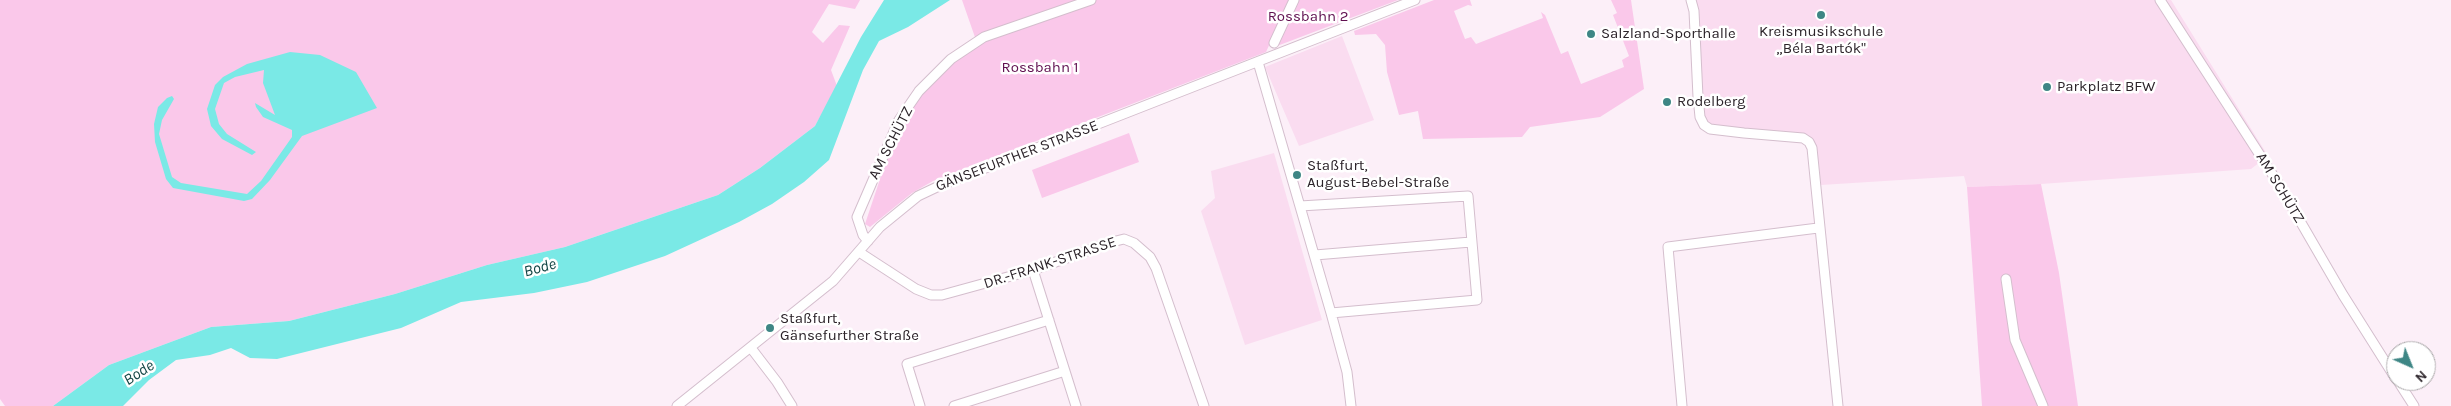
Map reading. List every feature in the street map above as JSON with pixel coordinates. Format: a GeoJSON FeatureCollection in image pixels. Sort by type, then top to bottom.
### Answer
{"type":"FeatureCollection","features":[{"type":"Feature","properties":{"kind":"street","name":"AM SCHÜTZ"},"geometry":{"type":"LineString","coordinates":[[868,241],[863,235],[857,217],[899,120],[919,91],[951,59],[984,37],[1091,0]]}},
{"type":"Feature","properties":{"kind":"street"},"geometry":{"type":"LineString","coordinates":[[1274,43],[1294,0]]}},
{"type":"Feature","properties":{"kind":"street","name":"GÄNSEFURTHER STRASSE"},"geometry":{"type":"LineString","coordinates":[[676,406],[833,281],[868,241],[901,208],[927,191],[1415,0]]}},
{"type":"Feature","properties":{"kind":"street"},"geometry":{"type":"LineString","coordinates":[[1691,0],[1694,11],[1700,117],[1704,124],[1710,129],[1803,138],[1809,142],[1812,148],[1818,228],[1838,406]]}},
{"type":"Feature","properties":{"kind":"street","name":"AM SCHÜTZ"},"geometry":{"type":"LineString","coordinates":[[2160,0],[2278,183],[2343,295],[2386,363]]}},
{"type":"Feature","properties":{"kind":"street"},"geometry":{"type":"LineString","coordinates":[[1258,62],[1315,255],[1347,372],[1351,406]]}},
{"type":"Feature","properties":{"kind":"street"},"geometry":{"type":"LineString","coordinates":[[1300,206],[1468,196],[1477,300],[1331,313]]}},
{"type":"Feature","properties":{"kind":"street"},"geometry":{"type":"LineString","coordinates":[[1682,406],[1668,247],[1818,228]]}},
{"type":"Feature","properties":{"kind":"street","name":"DR.-FRANK-STRASSE"},"geometry":{"type":"LineString","coordinates":[[859,252],[916,289],[931,295],[950,295],[1033,270],[1124,239],[1143,249],[1156,268],[1204,406]]}},
{"type":"Feature","properties":{"kind":"street"},"geometry":{"type":"LineString","coordinates":[[1315,255],[1471,242]]}},
{"type":"Feature","properties":{"kind":"street"},"geometry":{"type":"LineString","coordinates":[[1033,270],[1076,406]]}},
{"type":"Feature","properties":{"kind":"street"},"geometry":{"type":"LineString","coordinates":[[2006,279],[2015,340],[2043,406]]}},
{"type":"Feature","properties":{"kind":"street"},"geometry":{"type":"LineString","coordinates":[[920,406],[907,364],[1049,320]]}},
{"type":"Feature","properties":{"kind":"street"},"geometry":{"type":"LineString","coordinates":[[751,348],[777,382],[792,406]]}},
{"type":"Feature","properties":{"kind":"street"},"geometry":{"type":"LineString","coordinates":[[954,406],[1065,371]]}},
{"type":"Feature","properties":{"kind":"street","name":"AM SCHÜTZ"},"geometry":{"type":"LineString","coordinates":[[2404,391],[2414,406]]}},
{"type":"Feature","properties":{"kind":"shaded area"},"geometry":{"type":"Polygon","coordinates":[[[1694,0],[2171,0],[2268,156],[2251,169],[2041,184],[1967,187],[1964,176],[1821,185],[1816,145],[1808,136],[1711,126],[1705,119],[1702,105],[1700,25],[1694,0]]]}},
{"type":"Feature","properties":{"kind":"shaded area"},"geometry":{"type":"Polygon","coordinates":[[[1342,36],[1374,120],[1299,146],[1265,67],[1342,36]]]}},
{"type":"Feature","properties":{"kind":"shaded area"},"geometry":{"type":"Polygon","coordinates":[[[1274,153],[1322,320],[1245,345],[1201,211],[1215,198],[1211,171],[1274,153]]]}},
{"type":"Feature","properties":{"kind":"green space"},"geometry":{"type":"Polygon","coordinates":[[[0,0],[860,0],[855,9],[829,4],[812,32],[823,43],[839,25],[850,26],[831,70],[837,86],[815,126],[760,168],[718,195],[565,247],[487,265],[395,294],[289,321],[211,327],[109,365],[53,406],[5,406],[0,399],[0,0]]]}},
{"type":"Feature","properties":{"kind":"green space","name":"Rossbahn 1"},"geometry":{"type":"Polygon","coordinates":[[[962,0],[1290,0],[1266,52],[933,181],[912,193],[870,227],[865,224],[888,155],[903,124],[920,96],[951,61],[977,43],[962,0]]]}},
{"type":"Feature","properties":{"kind":"green space","name":"Rossbahn 2"},"geometry":{"type":"Polygon","coordinates":[[[1297,0],[1398,0],[1277,46],[1297,0]]]}},
{"type":"Feature","properties":{"kind":"green space"},"geometry":{"type":"Polygon","coordinates":[[[1434,0],[1470,0],[1472,6],[1468,5],[1454,11],[1465,39],[1471,37],[1476,44],[1543,18],[1541,12],[1545,15],[1561,54],[1568,51],[1581,84],[1624,67],[1622,60],[1629,56],[1613,15],[1617,13],[1611,0],[1631,0],[1644,89],[1600,117],[1530,127],[1522,137],[1423,139],[1418,111],[1399,115],[1387,72],[1385,45],[1376,34],[1355,35],[1354,31],[1434,0]]]}},
{"type":"Feature","properties":{"kind":"green space"},"geometry":{"type":"Polygon","coordinates":[[[1129,133],[1139,162],[1042,198],[1032,170],[1129,133]]]}},
{"type":"Feature","properties":{"kind":"green space"},"geometry":{"type":"Polygon","coordinates":[[[2041,184],[2059,273],[2078,406],[1982,406],[1967,187],[2041,184]]]}},
{"type":"Feature","properties":{"kind":"water","name":"Bode"},"geometry":{"type":"Polygon","coordinates":[[[884,0],[950,0],[908,27],[879,41],[863,70],[829,160],[804,182],[772,204],[739,222],[665,256],[587,282],[534,293],[461,302],[401,328],[277,359],[250,358],[231,348],[210,355],[176,360],[149,380],[123,406],[53,406],[109,365],[211,327],[289,321],[395,294],[487,265],[565,247],[718,195],[760,168],[815,126],[861,37],[884,0]]]}},
{"type":"Feature","properties":{"kind":"water"},"geometry":{"type":"Polygon","coordinates":[[[290,52],[320,55],[356,72],[377,108],[302,136],[270,180],[252,199],[244,201],[173,188],[166,179],[155,142],[154,124],[158,107],[167,98],[172,96],[174,99],[162,120],[159,134],[172,177],[181,183],[247,194],[261,181],[292,137],[292,130],[263,117],[256,107],[255,103],[275,115],[263,83],[264,70],[235,77],[224,83],[215,109],[219,124],[227,134],[256,152],[252,155],[222,139],[211,126],[207,109],[215,85],[223,77],[247,64],[290,52]]]}},
{"type":"Feature","properties":{"kind":"place","name":"Kreismusikschule „Béla Bartók\""},"geometry":{"type":"Point","coordinates":[1821,15]}},
{"type":"Feature","properties":{"kind":"place","name":"Salzland-Sporthalle"},"geometry":{"type":"Point","coordinates":[1591,34]}},
{"type":"Feature","properties":{"kind":"place","name":"Parkplatz BFW"},"geometry":{"type":"Point","coordinates":[2047,87]}},
{"type":"Feature","properties":{"kind":"place","name":"Rodelberg"},"geometry":{"type":"Point","coordinates":[1667,102]}},
{"type":"Feature","properties":{"kind":"place","name":"Staßfurt, August-Bebel-Straße"},"geometry":{"type":"Point","coordinates":[1297,175]}},
{"type":"Feature","properties":{"kind":"place","name":"Staßfurt, Gänsefurther Straße"},"geometry":{"type":"Point","coordinates":[770,328]}}]}
